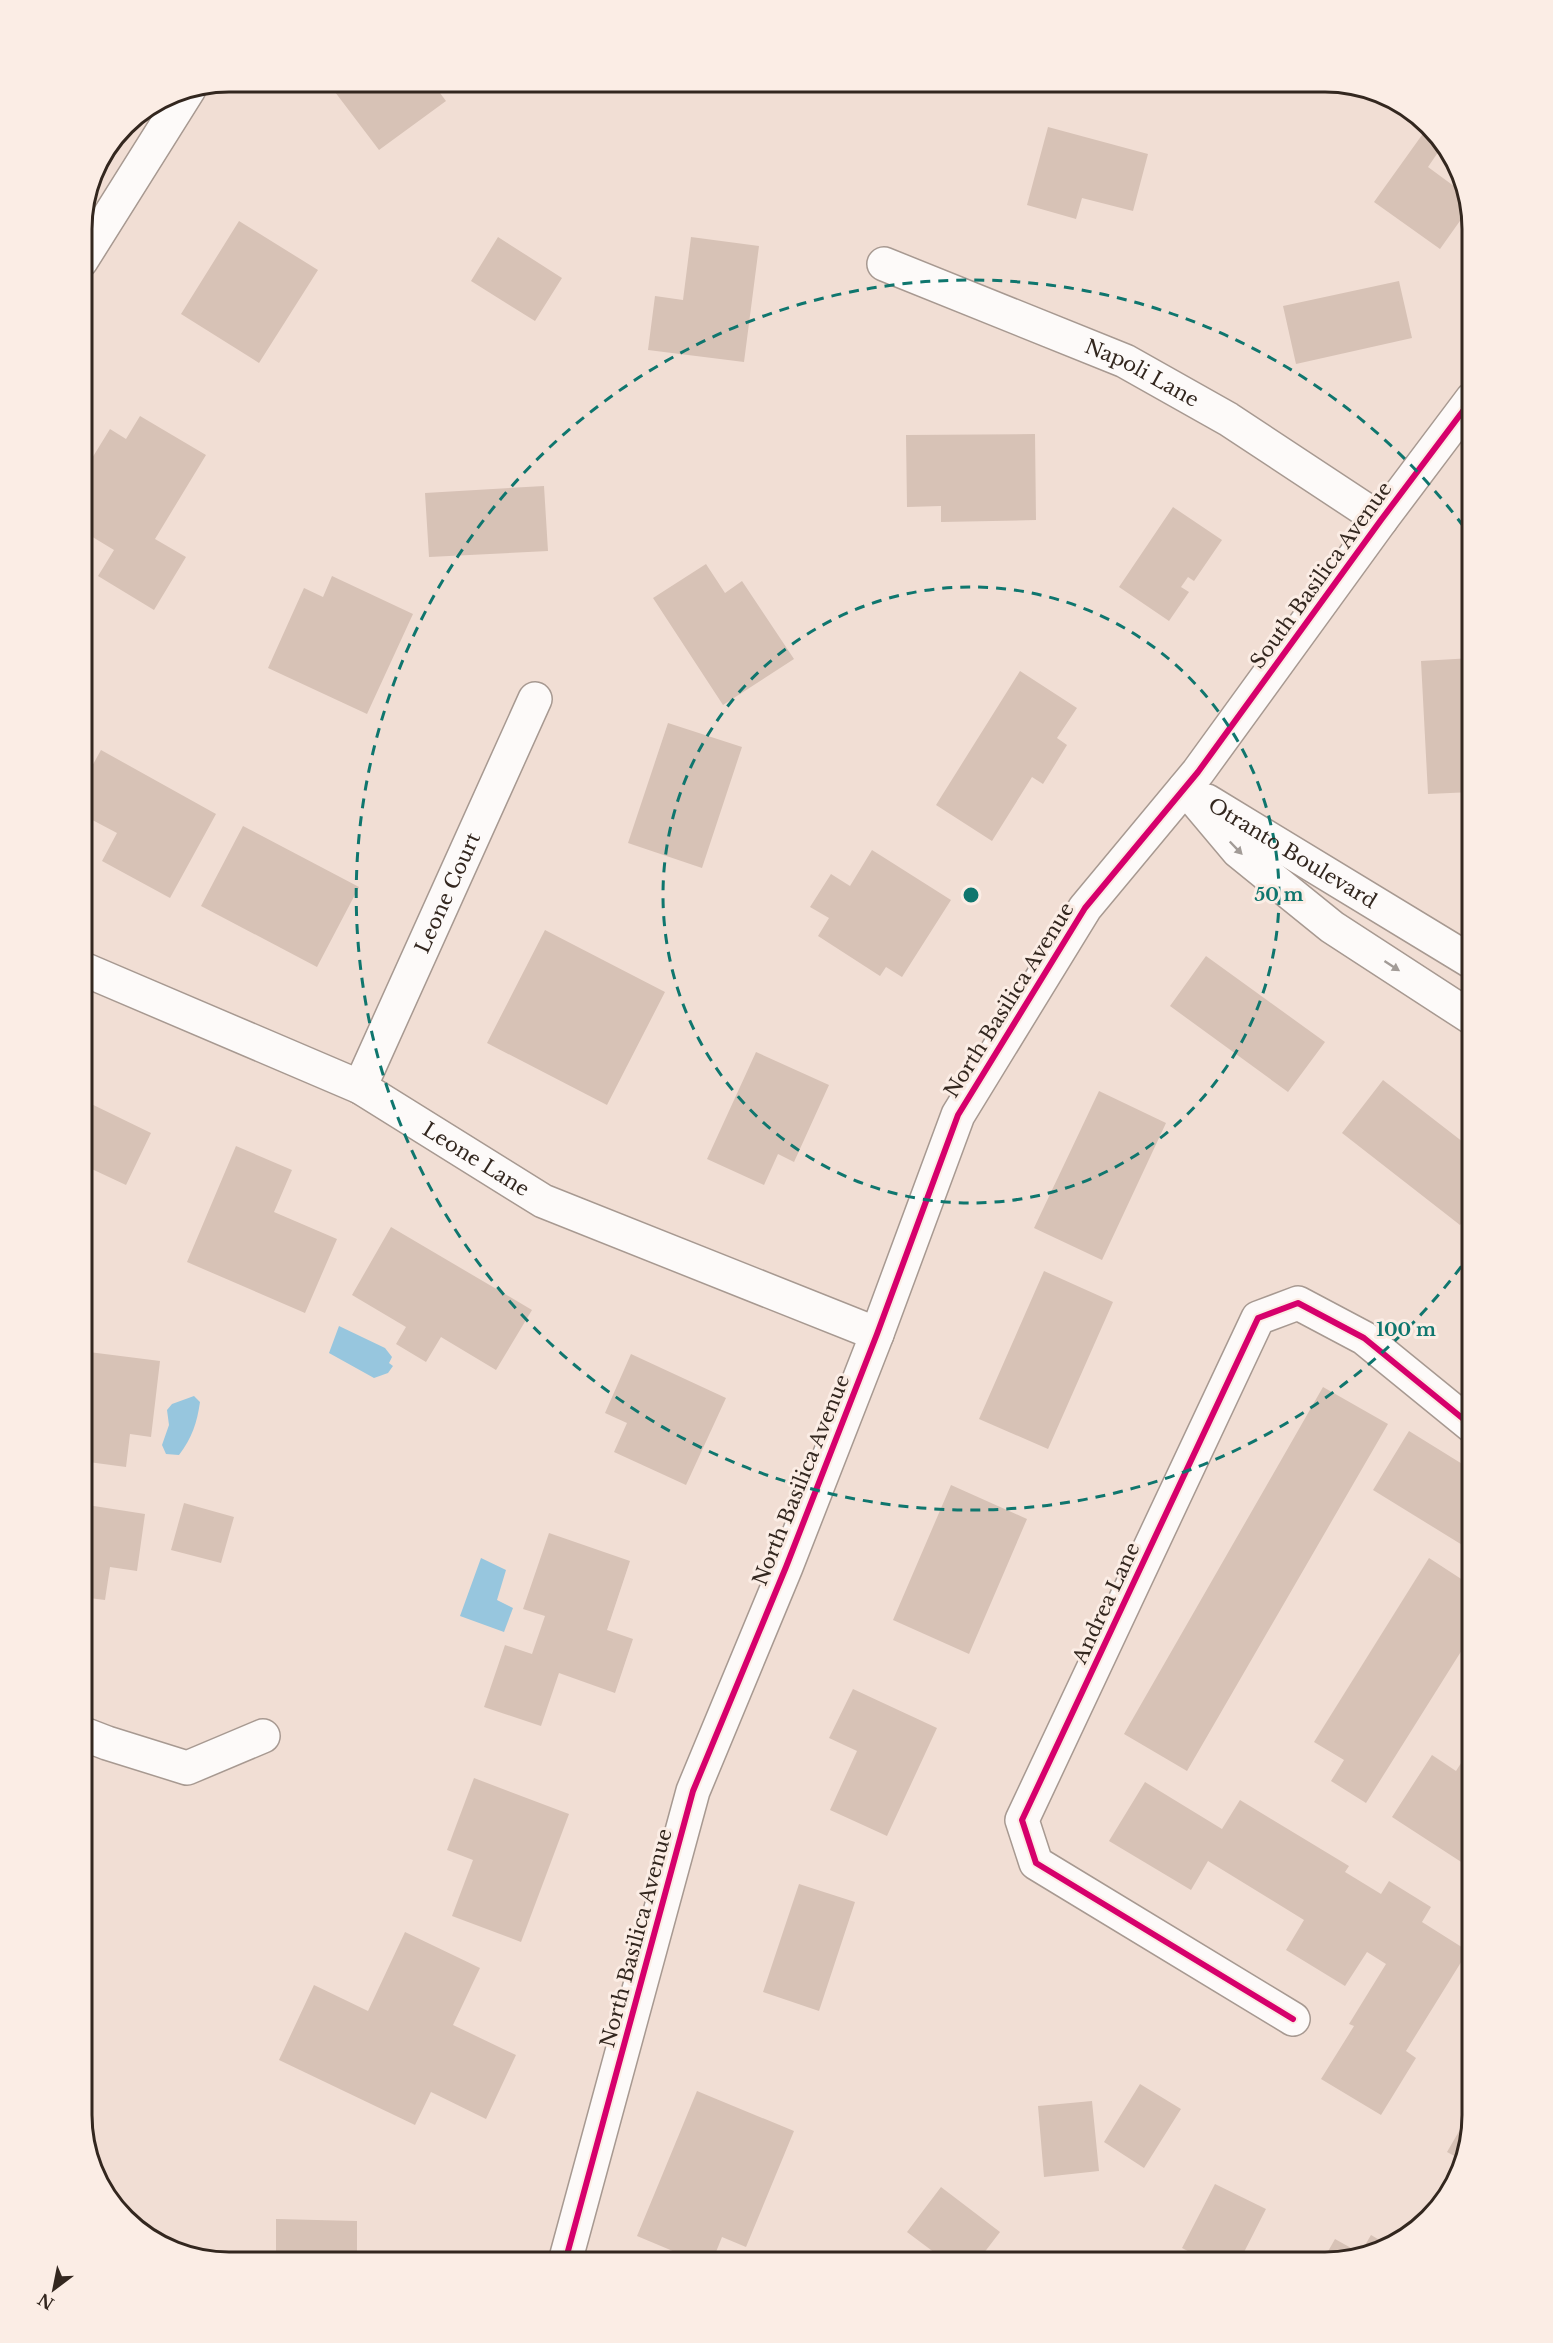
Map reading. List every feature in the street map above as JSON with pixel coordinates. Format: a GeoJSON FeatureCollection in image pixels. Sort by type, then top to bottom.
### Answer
{"type":"FeatureCollection","features":[{"type":"Feature","properties":{"kind":"street"},"geometry":{"type":"LineString","coordinates":[[92,244],[182,100]]}},
{"type":"Feature","properties":{"kind":"street","name":"Napoli Lane"},"geometry":{"type":"LineString","coordinates":[[884,264],[1125,361],[1228,419],[1381,520]]}},
{"type":"Feature","properties":{"kind":"street","name":"South Basilica Avenue"},"geometry":{"type":"LineString","coordinates":[[1192,780],[1462,412]]}},
{"type":"Feature","properties":{"kind":"street","name":"Leone Court"},"geometry":{"type":"LineString","coordinates":[[360,1087],[535,699]]}},
{"type":"Feature","properties":{"kind":"street","name":"Otranto Boulevard"},"geometry":{"type":"LineString","coordinates":[[1192,780],[1462,956]]}},
{"type":"Feature","properties":{"kind":"street","name":"Otranto Boulevard"},"geometry":{"type":"LineString","coordinates":[[1192,780],[1238,851],[1332,927],[1462,1012]]}},
{"type":"Feature","properties":{"kind":"street","name":"North Basilica Avenue"},"geometry":{"type":"LineString","coordinates":[[568,2251],[693,1791],[786,1567],[877,1334],[958,1115],[1085,908],[1192,780]]}},
{"type":"Feature","properties":{"kind":"street","name":"Leone Lane"},"geometry":{"type":"LineString","coordinates":[[92,973],[360,1087],[543,1201],[877,1334]]}},
{"type":"Feature","properties":{"kind":"street","name":"Andrea Lane"},"geometry":{"type":"LineString","coordinates":[[1293,2019],[1036,1863],[1022,1820],[1258,1318],[1298,1303],[1364,1338],[1462,1418]]}},
{"type":"Feature","properties":{"kind":"street"},"geometry":{"type":"LineString","coordinates":[[91,1736],[188,1768],[263,1736]]}},
{"type":"Feature","properties":{"kind":"water"},"geometry":{"type":"Polygon","coordinates":[[[339,1326],[385,1348],[392,1357],[389,1363],[393,1366],[388,1373],[374,1378],[329,1353],[339,1326]]]}},
{"type":"Feature","properties":{"kind":"water"},"geometry":{"type":"Polygon","coordinates":[[[194,1396],[200,1402],[191,1436],[179,1455],[166,1454],[162,1445],[169,1425],[167,1410],[172,1404],[194,1396]]]}},
{"type":"Feature","properties":{"kind":"water"},"geometry":{"type":"Polygon","coordinates":[[[481,1558],[506,1570],[497,1600],[513,1608],[504,1632],[460,1616],[481,1558]]]}},
{"type":"Feature","properties":{"kind":"building"},"geometry":{"type":"Polygon","coordinates":[[[335,92],[439,92],[446,101],[379,150],[335,92]]]}},
{"type":"Feature","properties":{"kind":"building"},"geometry":{"type":"Polygon","coordinates":[[[1048,127],[1148,154],[1133,211],[1082,198],[1076,219],[1027,205],[1048,127]]]}},
{"type":"Feature","properties":{"kind":"building"},"geometry":{"type":"Polygon","coordinates":[[[1423,134],[1438,152],[1428,167],[1455,187],[1461,219],[1440,249],[1374,202],[1423,134]]]}},
{"type":"Feature","properties":{"kind":"building"},"geometry":{"type":"Polygon","coordinates":[[[239,221],[318,270],[259,363],[181,314],[239,221]]]}},
{"type":"Feature","properties":{"kind":"building"},"geometry":{"type":"Polygon","coordinates":[[[498,237],[562,278],[535,321],[471,281],[498,237]]]}},
{"type":"Feature","properties":{"kind":"building"},"geometry":{"type":"Polygon","coordinates":[[[691,237],[759,246],[744,362],[648,350],[655,296],[683,300],[691,237]]]}},
{"type":"Feature","properties":{"kind":"building"},"geometry":{"type":"Polygon","coordinates":[[[1399,281],[1412,338],[1296,364],[1283,306],[1399,281]]]}},
{"type":"Feature","properties":{"kind":"building"},"geometry":{"type":"Polygon","coordinates":[[[140,416],[206,455],[155,539],[186,557],[154,610],[98,576],[114,550],[92,537],[92,458],[110,429],[126,439],[140,416]]]}},
{"type":"Feature","properties":{"kind":"building"},"geometry":{"type":"Polygon","coordinates":[[[1035,434],[1036,520],[941,522],[941,506],[907,507],[906,435],[1035,434]]]}},
{"type":"Feature","properties":{"kind":"building"},"geometry":{"type":"Polygon","coordinates":[[[544,486],[548,551],[429,557],[425,493],[544,486]]]}},
{"type":"Feature","properties":{"kind":"building"},"geometry":{"type":"Polygon","coordinates":[[[1173,507],[1222,540],[1194,581],[1188,577],[1181,587],[1189,592],[1169,621],[1119,587],[1173,507]]]}},
{"type":"Feature","properties":{"kind":"building"},"geometry":{"type":"Polygon","coordinates":[[[706,564],[725,593],[742,581],[794,659],[723,705],[653,598],[706,564]]]}},
{"type":"Feature","properties":{"kind":"building"},"geometry":{"type":"Polygon","coordinates":[[[332,576],[413,614],[367,714],[268,668],[304,588],[323,597],[332,576]]]}},
{"type":"Feature","properties":{"kind":"building"},"geometry":{"type":"Polygon","coordinates":[[[1462,659],[1462,792],[1428,794],[1421,661],[1462,659]]]}},
{"type":"Feature","properties":{"kind":"building"},"geometry":{"type":"Polygon","coordinates":[[[1020,671],[1077,708],[1057,738],[1067,745],[1043,784],[1032,777],[992,841],[936,805],[1020,671]]]}},
{"type":"Feature","properties":{"kind":"building"},"geometry":{"type":"Polygon","coordinates":[[[668,723],[742,747],[702,868],[628,843],[668,723]]]}},
{"type":"Feature","properties":{"kind":"building"},"geometry":{"type":"Polygon","coordinates":[[[101,750],[216,814],[170,898],[102,861],[117,833],[92,820],[92,767],[101,750]]]}},
{"type":"Feature","properties":{"kind":"building"},"geometry":{"type":"Polygon","coordinates":[[[243,826],[359,887],[317,967],[201,906],[243,826]]]}},
{"type":"Feature","properties":{"kind":"building"},"geometry":{"type":"Polygon","coordinates":[[[872,850],[951,900],[902,977],[886,967],[880,976],[818,936],[829,918],[810,907],[831,874],[850,886],[872,850]]]}},
{"type":"Feature","properties":{"kind":"building"},"geometry":{"type":"Polygon","coordinates":[[[545,930],[665,992],[607,1105],[487,1043],[545,930]]]}},
{"type":"Feature","properties":{"kind":"building"},"geometry":{"type":"Polygon","coordinates":[[[1206,956],[1325,1042],[1288,1092],[1170,1006],[1206,956]]]}},
{"type":"Feature","properties":{"kind":"building"},"geometry":{"type":"Polygon","coordinates":[[[756,1052],[829,1085],[794,1162],[778,1154],[764,1185],[707,1159],[756,1052]]]}},
{"type":"Feature","properties":{"kind":"building"},"geometry":{"type":"Polygon","coordinates":[[[1383,1080],[1462,1141],[1462,1222],[1460,1225],[1342,1133],[1383,1080]]]}},
{"type":"Feature","properties":{"kind":"building"},"geometry":{"type":"Polygon","coordinates":[[[1099,1091],[1166,1123],[1102,1260],[1034,1228],[1099,1091]]]}},
{"type":"Feature","properties":{"kind":"building"},"geometry":{"type":"Polygon","coordinates":[[[92,1104],[151,1133],[126,1185],[91,1169],[92,1104]]]}},
{"type":"Feature","properties":{"kind":"building"},"geometry":{"type":"Polygon","coordinates":[[[236,1146],[292,1170],[274,1212],[337,1239],[305,1313],[187,1262],[236,1146]]]}},
{"type":"Feature","properties":{"kind":"building"},"geometry":{"type":"Polygon","coordinates":[[[391,1227],[532,1310],[496,1370],[441,1337],[426,1362],[396,1344],[406,1327],[352,1295],[391,1227]]]}},
{"type":"Feature","properties":{"kind":"building"},"geometry":{"type":"Polygon","coordinates":[[[1044,1271],[1113,1302],[1048,1449],[979,1419],[1044,1271]]]}},
{"type":"Feature","properties":{"kind":"building"},"geometry":{"type":"Polygon","coordinates":[[[91,1352],[160,1361],[151,1437],[130,1434],[126,1467],[91,1462],[91,1352]]]}},
{"type":"Feature","properties":{"kind":"building"},"geometry":{"type":"Polygon","coordinates":[[[631,1354],[726,1398],[686,1485],[614,1452],[627,1423],[605,1413],[631,1354]]]}},
{"type":"Feature","properties":{"kind":"building"},"geometry":{"type":"Polygon","coordinates":[[[1323,1387],[1388,1424],[1187,1771],[1124,1734],[1323,1387]]]}},
{"type":"Feature","properties":{"kind":"building"},"geometry":{"type":"Polygon","coordinates":[[[1409,1431],[1462,1464],[1462,1545],[1373,1490],[1409,1431]]]}},
{"type":"Feature","properties":{"kind":"building"},"geometry":{"type":"Polygon","coordinates":[[[951,1485],[1027,1519],[969,1654],[893,1620],[951,1485]]]}},
{"type":"Feature","properties":{"kind":"building"},"geometry":{"type":"Polygon","coordinates":[[[184,1503],[234,1517],[221,1563],[171,1550],[184,1503]]]}},
{"type":"Feature","properties":{"kind":"building"},"geometry":{"type":"Polygon","coordinates":[[[91,1506],[145,1514],[137,1571],[110,1567],[105,1600],[91,1598],[91,1506]]]}},
{"type":"Feature","properties":{"kind":"building"},"geometry":{"type":"Polygon","coordinates":[[[549,1533],[630,1561],[607,1630],[633,1639],[615,1693],[559,1673],[541,1726],[484,1707],[505,1645],[532,1654],[545,1616],[523,1609],[549,1533]]]}},
{"type":"Feature","properties":{"kind":"building"},"geometry":{"type":"Polygon","coordinates":[[[1429,1558],[1462,1579],[1462,1650],[1366,1803],[1331,1781],[1344,1760],[1314,1742],[1429,1558]]]}},
{"type":"Feature","properties":{"kind":"building"},"geometry":{"type":"Polygon","coordinates":[[[853,1689],[937,1728],[887,1836],[830,1810],[857,1751],[829,1738],[853,1689]]]}},
{"type":"Feature","properties":{"kind":"building"},"geometry":{"type":"Polygon","coordinates":[[[1432,1755],[1456,1771],[1462,1762],[1462,1862],[1392,1817],[1432,1755]]]}},
{"type":"Feature","properties":{"kind":"building"},"geometry":{"type":"Polygon","coordinates":[[[474,1778],[569,1814],[521,1942],[452,1916],[473,1860],[447,1850],[474,1778]]]}},
{"type":"Feature","properties":{"kind":"building"},"geometry":{"type":"Polygon","coordinates":[[[1145,1782],[1222,1829],[1240,1800],[1349,1866],[1345,1872],[1381,1894],[1389,1881],[1431,1907],[1422,1922],[1462,1947],[1462,1961],[1406,2051],[1416,2058],[1381,2115],[1321,2079],[1354,2026],[1349,2024],[1386,1964],[1367,1952],[1345,1986],[1286,1950],[1304,1920],[1208,1861],[1191,1890],[1109,1841],[1145,1782]]]}},
{"type":"Feature","properties":{"kind":"building"},"geometry":{"type":"Polygon","coordinates":[[[799,1884],[855,1902],[819,2011],[763,1992],[799,1884]]]}},
{"type":"Feature","properties":{"kind":"building"},"geometry":{"type":"Polygon","coordinates":[[[405,1932],[480,1968],[453,2025],[516,2055],[486,2119],[431,2092],[415,2125],[279,2060],[314,1985],[368,2011],[405,1932]]]}},
{"type":"Feature","properties":{"kind":"building"},"geometry":{"type":"Polygon","coordinates":[[[1140,2084],[1181,2109],[1144,2168],[1104,2142],[1140,2084]]]}},
{"type":"Feature","properties":{"kind":"building"},"geometry":{"type":"Polygon","coordinates":[[[697,2091],[794,2131],[746,2247],[722,2237],[716,2251],[674,2251],[637,2236],[697,2091]]]}},
{"type":"Feature","properties":{"kind":"building"},"geometry":{"type":"Polygon","coordinates":[[[1092,2101],[1099,2171],[1044,2177],[1038,2106],[1092,2101]]]}},
{"type":"Feature","properties":{"kind":"building"},"geometry":{"type":"Polygon","coordinates":[[[1460,2129],[1455,2156],[1447,2152],[1460,2129]]]}},
{"type":"Feature","properties":{"kind":"building"},"geometry":{"type":"Polygon","coordinates":[[[1215,2184],[1266,2209],[1244,2252],[1189,2252],[1182,2248],[1215,2184]]]}},
{"type":"Feature","properties":{"kind":"building"},"geometry":{"type":"Polygon","coordinates":[[[941,2187],[1000,2232],[985,2252],[933,2252],[907,2232],[941,2187]]]}},
{"type":"Feature","properties":{"kind":"building"},"geometry":{"type":"Polygon","coordinates":[[[276,2219],[357,2221],[357,2251],[276,2251],[276,2219]]]}},
{"type":"Feature","properties":{"kind":"building"},"geometry":{"type":"Polygon","coordinates":[[[1371,2235],[1379,2240],[1377,2241],[1365,2245],[1371,2235]]]}},
{"type":"Feature","properties":{"kind":"building"},"geometry":{"type":"Polygon","coordinates":[[[1335,2239],[1352,2248],[1342,2250],[1328,2252],[1335,2239]]]}},
{"type":"Feature","properties":{"kind":"cycle path"},"geometry":{"type":"LineString","coordinates":[[568,2251],[693,1791],[786,1567],[877,1334],[958,1115],[1085,908],[1198,772],[1462,412]]}},
{"type":"Feature","properties":{"kind":"cycle path"},"geometry":{"type":"LineString","coordinates":[[1293,2019],[1036,1863],[1022,1820],[1258,1318],[1298,1303],[1364,1338],[1462,1418]]}}]}
